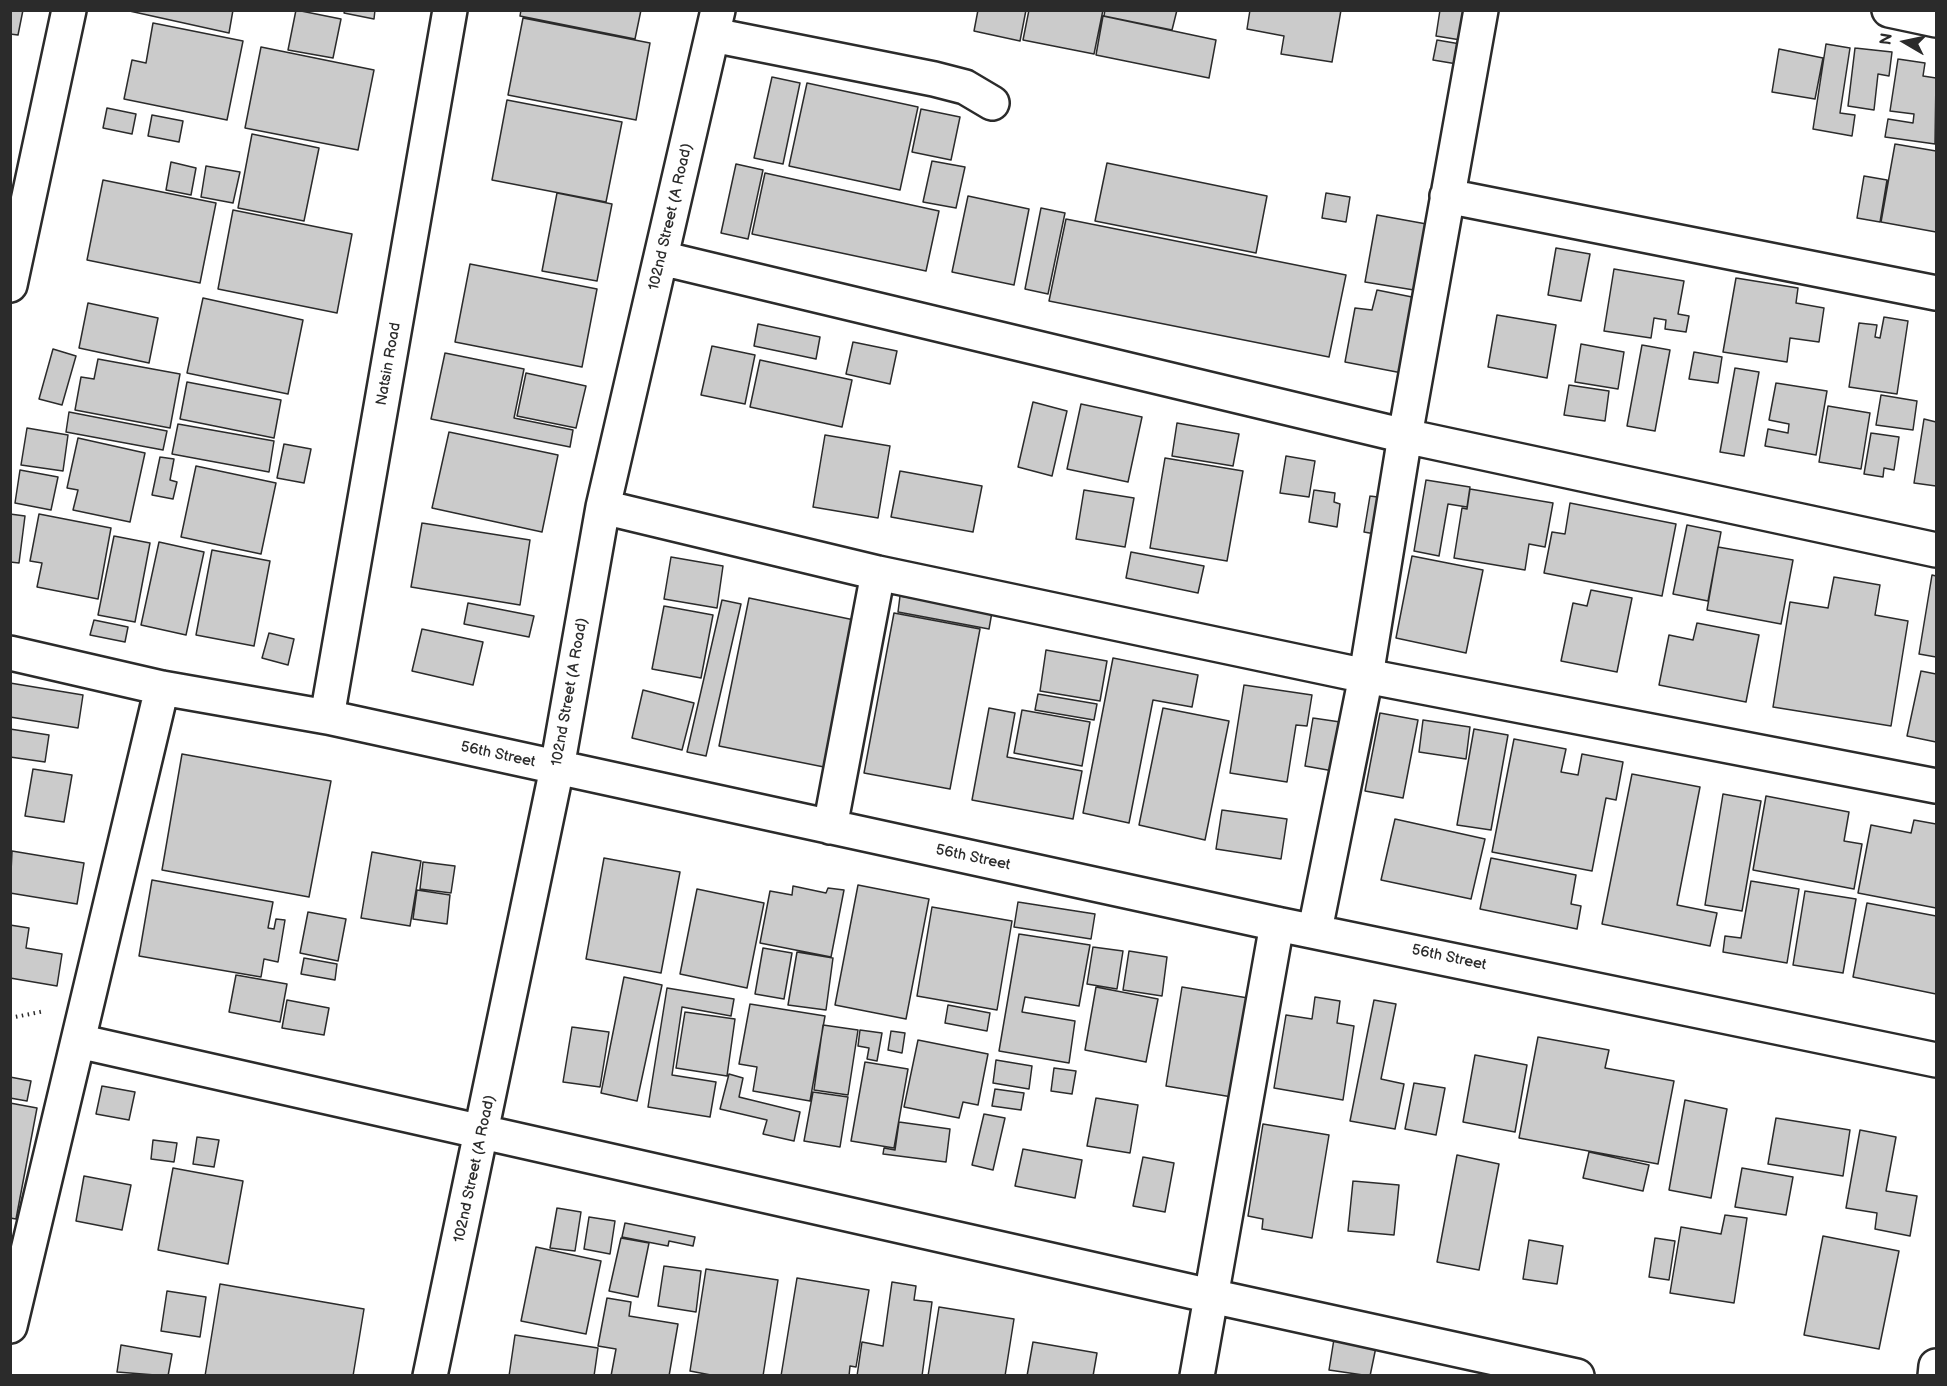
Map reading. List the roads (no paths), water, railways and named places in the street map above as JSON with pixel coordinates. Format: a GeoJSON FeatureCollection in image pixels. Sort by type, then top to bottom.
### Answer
{"type":"FeatureCollection","features":[{"type":"Feature","properties":{"kind":"street"},"geometry":{"type":"LineString","coordinates":[[10,285],[69,10]]}},
{"type":"Feature","properties":{"kind":"street","name":"Natsin Road"},"geometry":{"type":"LineString","coordinates":[[327,717],[450,10]]}},
{"type":"Feature","properties":{"kind":"street"},"geometry":{"type":"LineString","coordinates":[[1315,930],[1366,676],[1405,436],[1481,10]]}},
{"type":"Feature","properties":{"kind":"street"},"geometry":{"type":"LineString","coordinates":[[1889,10],[1936,20]]}},
{"type":"Feature","properties":{"kind":"street"},"geometry":{"type":"LineString","coordinates":[[716,23],[955,84],[965,87],[992,103]]}},
{"type":"Feature","properties":{"kind":"street","name":"102nd Street (A Road)"},"geometry":{"type":"LineString","coordinates":[[430,1376],[557,768],[603,507],[716,23]]}},
{"type":"Feature","properties":{"kind":"street"},"geometry":{"type":"LineString","coordinates":[[1447,196],[1936,293]]}},
{"type":"Feature","properties":{"kind":"street"},"geometry":{"type":"LineString","coordinates":[[661,258],[1405,436],[1936,550]]}},
{"type":"Feature","properties":{"kind":"street"},"geometry":{"type":"LineString","coordinates":[[603,507],[878,573],[1366,676],[1936,786]]}},
{"type":"Feature","properties":{"kind":"street"},"geometry":{"type":"LineString","coordinates":[[830,827],[878,573]]}},
{"type":"Feature","properties":{"kind":"street","name":"56th Street"},"geometry":{"type":"LineString","coordinates":[[10,653],[162,688],[327,717],[1277,924],[1315,930],[1936,1060]]}},
{"type":"Feature","properties":{"kind":"street"},"geometry":{"type":"LineString","coordinates":[[10,1326],[162,688]]}},
{"type":"Feature","properties":{"kind":"street"},"geometry":{"type":"LineString","coordinates":[[1197,1376],[1277,924]]}},
{"type":"Feature","properties":{"kind":"street"},"geometry":{"type":"LineString","coordinates":[[78,1041],[1577,1376]]}},
{"type":"Feature","properties":{"kind":"street"},"geometry":{"type":"LineString","coordinates":[[1935,1376],[1936,1366]]}}]}
